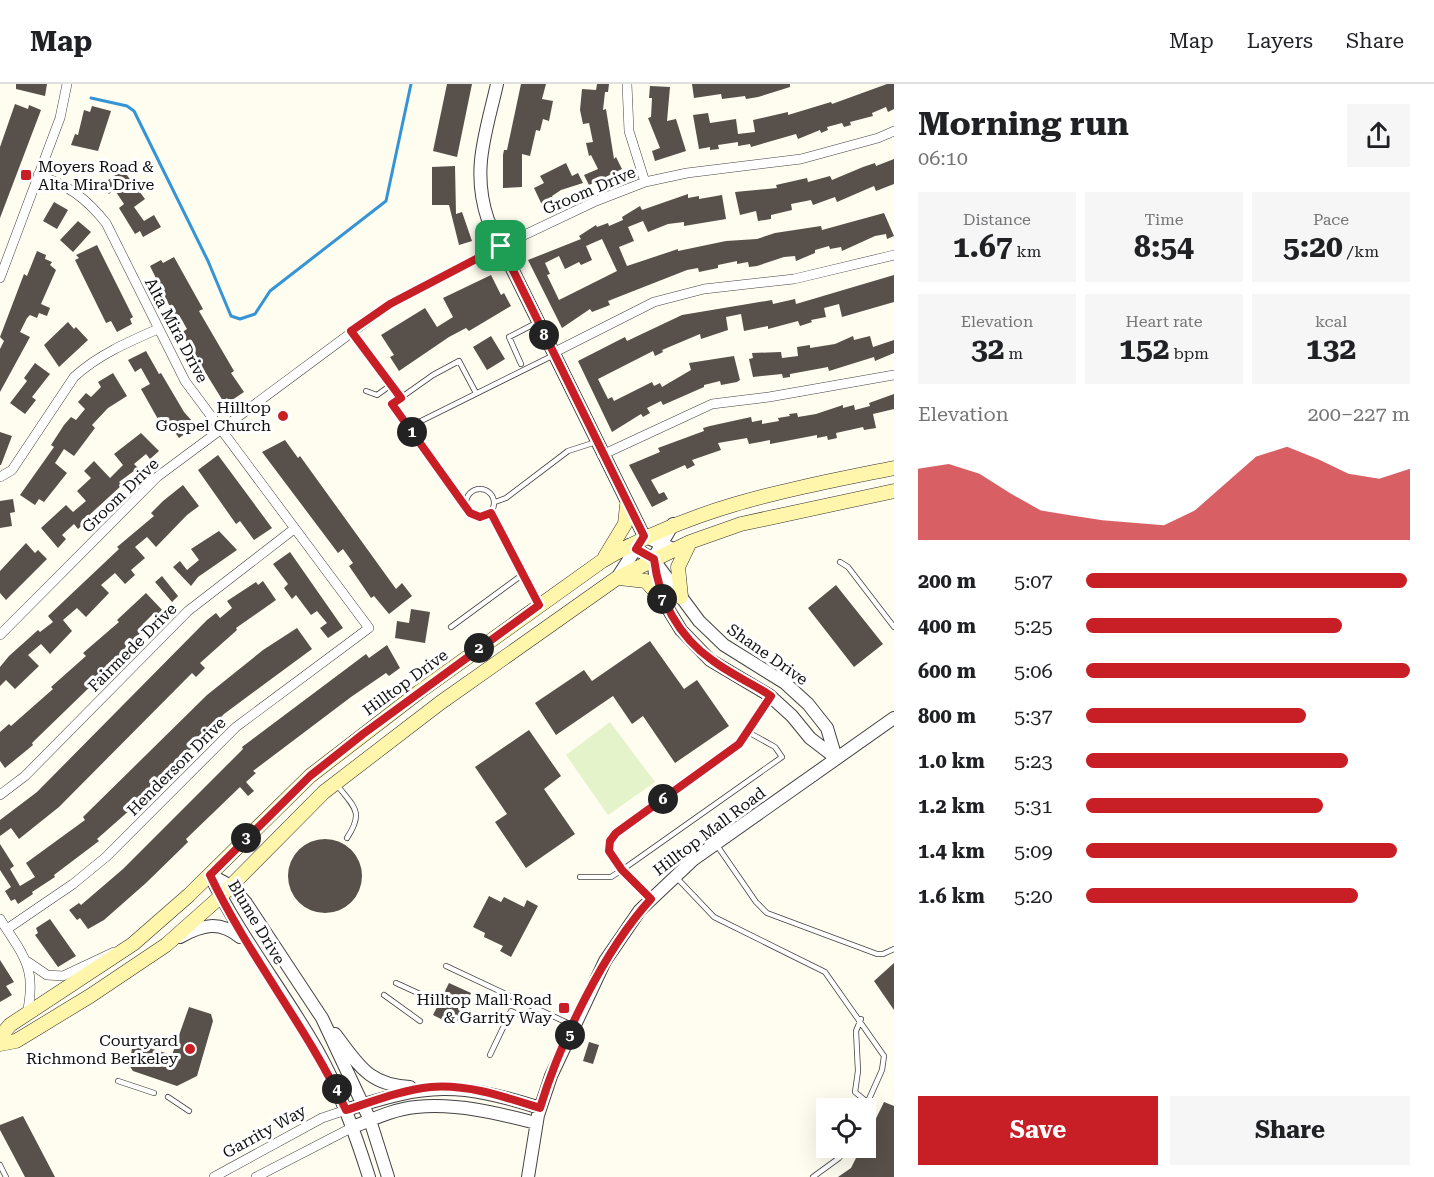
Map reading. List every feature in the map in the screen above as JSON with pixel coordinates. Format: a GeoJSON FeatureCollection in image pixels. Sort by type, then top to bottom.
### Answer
{"type":"FeatureCollection","features":[{"type":"Feature","properties":{"kind":"main road","name":"Hilltop Drive"},"geometry":{"type":"LineString","coordinates":[[0,1037],[10,1024],[133,945],[210,875],[310,776],[401,705],[602,561],[633,547],[644,536],[735,502],[894,468]]}},
{"type":"Feature","properties":{"kind":"main road"},"geometry":{"type":"LineString","coordinates":[[0,1044],[16,1041],[81,1002],[166,945],[220,897],[297,818],[336,783],[440,703],[617,578],[654,559],[667,547],[690,542],[741,524],[894,490]]}},
{"type":"Feature","properties":{"kind":"main road"},"geometry":{"type":"LineString","coordinates":[[602,561],[625,524],[627,505]]}},
{"type":"Feature","properties":{"kind":"main road"},"geometry":{"type":"LineString","coordinates":[[681,597],[678,567],[690,542]]}},
{"type":"Feature","properties":{"kind":"main road"},"geometry":{"type":"LineString","coordinates":[[617,578],[646,581],[662,599]]}},
{"type":"Feature","properties":{"kind":"street"},"geometry":{"type":"LineString","coordinates":[[0,278],[60,118],[67,84]]}},
{"type":"Feature","properties":{"kind":"street"},"geometry":{"type":"LineString","coordinates":[[497,84],[478,169],[482,203],[602,455],[644,536],[667,547],[673,524]]}},
{"type":"Feature","properties":{"kind":"street"},"geometry":{"type":"LineString","coordinates":[[627,84],[630,131],[645,182]]}},
{"type":"Feature","properties":{"kind":"street","name":"Groom Drive"},"geometry":{"type":"LineString","coordinates":[[0,635],[157,477],[390,304],[501,246],[596,201],[645,182],[687,173],[801,159],[894,131]]}},
{"type":"Feature","properties":{"kind":"street","name":"Alta Mira Drive"},"geometry":{"type":"LineString","coordinates":[[38,175],[73,190],[90,203],[106,223],[185,381],[369,628]]}},
{"type":"Feature","properties":{"kind":"street"},"geometry":{"type":"LineString","coordinates":[[553,354],[654,302],[704,289],[794,279],[894,255]]}},
{"type":"Feature","properties":{"kind":"street"},"geometry":{"type":"LineString","coordinates":[[0,477],[12,470],[74,377],[87,365],[114,349],[158,329]]}},
{"type":"Feature","properties":{"kind":"street"},"geometry":{"type":"LineString","coordinates":[[351,331],[393,387]]}},
{"type":"Feature","properties":{"kind":"street"},"geometry":{"type":"LineString","coordinates":[[602,455],[712,404],[779,396],[894,375]]}},
{"type":"Feature","properties":{"kind":"street","name":"Fairmede Drive"},"geometry":{"type":"LineString","coordinates":[[0,795],[25,776],[188,611],[294,529]]}},
{"type":"Feature","properties":{"kind":"street"},"geometry":{"type":"LineString","coordinates":[[617,578],[633,547]]}},
{"type":"Feature","properties":{"kind":"street","name":"Shane Drive"},"geometry":{"type":"LineString","coordinates":[[633,547],[654,559],[699,621],[724,645],[785,682],[808,704],[827,728],[836,758]]}},
{"type":"Feature","properties":{"kind":"street","name":"Shane Drive"},"geometry":{"type":"LineString","coordinates":[[654,559],[662,599],[681,630],[710,660],[771,696],[810,738],[836,758]]}},
{"type":"Feature","properties":{"kind":"street","name":"Henderson Drive"},"geometry":{"type":"LineString","coordinates":[[7,929],[73,884],[106,857],[237,727],[369,628]]}},
{"type":"Feature","properties":{"kind":"street","name":"Hilltop Mall Road"},"geometry":{"type":"LineString","coordinates":[[528,1177],[540,1108],[574,1026],[614,946],[651,899],[675,875],[716,843],[894,718]]}},
{"type":"Feature","properties":{"kind":"street","name":"Blume Drive"},"geometry":{"type":"LineString","coordinates":[[210,875],[231,886],[246,903],[322,1018],[370,1120],[388,1177]]}},
{"type":"Feature","properties":{"kind":"street","name":"Blume Drive"},"geometry":{"type":"LineString","coordinates":[[210,875],[245,942],[316,1050],[346,1110],[369,1177]]}},
{"type":"Feature","properties":{"kind":"street"},"geometry":{"type":"LineString","coordinates":[[0,918],[28,962],[32,981],[27,1014]]}},
{"type":"Feature","properties":{"kind":"street"},"geometry":{"type":"LineString","coordinates":[[166,945],[206,925],[225,927],[245,942]]}},
{"type":"Feature","properties":{"kind":"street"},"geometry":{"type":"LineString","coordinates":[[28,962],[47,975],[63,976],[94,959],[133,945]]}},
{"type":"Feature","properties":{"kind":"street"},"geometry":{"type":"LineString","coordinates":[[322,1018],[364,1072],[375,1080],[385,1084],[432,1087]]}},
{"type":"Feature","properties":{"kind":"street","name":"Garrity Way"},"geometry":{"type":"LineString","coordinates":[[214,1177],[322,1118],[363,1104],[432,1087],[494,1094],[540,1108]]}},
{"type":"Feature","properties":{"kind":"street"},"geometry":{"type":"LineString","coordinates":[[256,1177],[353,1127],[414,1107],[441,1106],[488,1111],[536,1123]]}},
{"type":"Feature","properties":{"kind":"lane"},"geometry":{"type":"LineString","coordinates":[[521,364],[509,338],[538,322]]}},
{"type":"Feature","properties":{"kind":"lane"},"geometry":{"type":"LineString","coordinates":[[409,427],[553,354]]}},
{"type":"Feature","properties":{"kind":"lane"},"geometry":{"type":"LineString","coordinates":[[476,393],[459,361],[433,375],[392,404],[470,513],[480,517],[491,513]]}},
{"type":"Feature","properties":{"kind":"lane"},"geometry":{"type":"LineString","coordinates":[[366,391],[377,395],[393,387],[401,398]]}},
{"type":"Feature","properties":{"kind":"lane"},"geometry":{"type":"LineString","coordinates":[[495,502],[506,498],[568,451],[596,442]]}},
{"type":"Feature","properties":{"kind":"lane"},"geometry":{"type":"LineString","coordinates":[[465,503],[469,493],[479,488],[490,492],[495,502],[491,513],[539,605]]}},
{"type":"Feature","properties":{"kind":"lane"},"geometry":{"type":"LineString","coordinates":[[840,562],[848,567],[894,627]]}},
{"type":"Feature","properties":{"kind":"lane"},"geometry":{"type":"LineString","coordinates":[[451,627],[522,575]]}},
{"type":"Feature","properties":{"kind":"lane"},"geometry":{"type":"LineString","coordinates":[[651,899],[622,870],[609,851],[610,841],[616,833],[739,744],[771,696]]}},
{"type":"Feature","properties":{"kind":"lane"},"geometry":{"type":"LineString","coordinates":[[580,877],[611,877],[782,757],[774,747],[748,732]]}},
{"type":"Feature","properties":{"kind":"lane"},"geometry":{"type":"LineString","coordinates":[[336,783],[358,816],[347,838]]}},
{"type":"Feature","properties":{"kind":"lane"},"geometry":{"type":"LineString","coordinates":[[716,843],[756,902],[767,913],[877,954],[887,953],[894,949]]}},
{"type":"Feature","properties":{"kind":"lane"},"geometry":{"type":"LineString","coordinates":[[675,875],[714,917],[825,972],[881,1048],[884,1059],[869,1098]]}},
{"type":"Feature","properties":{"kind":"lane"},"geometry":{"type":"LineString","coordinates":[[447,966],[574,1026]]}},
{"type":"Feature","properties":{"kind":"lane"},"geometry":{"type":"LineString","coordinates":[[396,983],[431,999]]}},
{"type":"Feature","properties":{"kind":"lane"},"geometry":{"type":"LineString","coordinates":[[384,995],[420,1021]]}},
{"type":"Feature","properties":{"kind":"lane"},"geometry":{"type":"LineString","coordinates":[[490,1055],[511,1011],[535,1022]]}},
{"type":"Feature","properties":{"kind":"lane"},"geometry":{"type":"LineString","coordinates":[[861,1019],[856,1031],[858,1071],[855,1092],[862,1098]]}},
{"type":"Feature","properties":{"kind":"lane"},"geometry":{"type":"LineString","coordinates":[[118,1081],[154,1093]]}},
{"type":"Feature","properties":{"kind":"lane"},"geometry":{"type":"LineString","coordinates":[[168,1097],[189,1111]]}},
{"type":"Feature","properties":{"kind":"lane"},"geometry":{"type":"LineString","coordinates":[[813,1177],[839,1158]]}},
{"type":"Feature","properties":{"kind":"lane"},"geometry":{"type":"LineString","coordinates":[[0,1165],[6,1177]]}},
{"type":"Feature","properties":{"kind":"green space"},"geometry":{"type":"Polygon","coordinates":[[[610,722],[655,782],[608,815],[566,755],[610,722]]]}},
{"type":"Feature","properties":{"kind":"building"},"geometry":{"type":"Polygon","coordinates":[[[16,84],[47,84],[45,96],[16,89],[16,84]]]}},
{"type":"Feature","properties":{"kind":"building"},"geometry":{"type":"Polygon","coordinates":[[[447,84],[472,84],[457,157],[433,151],[447,84]]]}},
{"type":"Feature","properties":{"kind":"building"},"geometry":{"type":"Polygon","coordinates":[[[521,84],[546,84],[542,99],[553,101],[549,121],[543,119],[540,131],[536,130],[530,156],[522,154],[522,187],[503,188],[503,155],[504,150],[507,150],[521,84]]]}},
{"type":"Feature","properties":{"kind":"building"},"geometry":{"type":"Polygon","coordinates":[[[597,84],[609,84],[608,92],[605,92],[603,110],[606,109],[614,159],[616,157],[622,169],[589,185],[584,175],[598,169],[591,155],[589,156],[586,143],[593,142],[589,123],[583,124],[580,110],[582,89],[596,90],[597,84]]]}},
{"type":"Feature","properties":{"kind":"building"},"geometry":{"type":"Polygon","coordinates":[[[692,84],[790,84],[790,87],[758,97],[722,99],[721,94],[694,98],[692,84]]]}},
{"type":"Feature","properties":{"kind":"building"},"geometry":{"type":"Polygon","coordinates":[[[887,84],[894,84],[894,109],[888,112],[886,107],[872,113],[873,116],[850,122],[851,125],[844,127],[842,123],[827,127],[828,130],[821,133],[820,130],[798,139],[796,134],[751,147],[750,144],[738,146],[738,142],[718,145],[719,149],[710,150],[710,147],[699,149],[693,115],[708,113],[710,123],[736,119],[738,134],[755,132],[753,120],[788,112],[788,115],[831,102],[832,104],[887,84]]]}},
{"type":"Feature","properties":{"kind":"building"},"geometry":{"type":"Polygon","coordinates":[[[650,86],[670,87],[667,121],[676,119],[686,151],[655,161],[652,151],[660,148],[648,118],[651,117],[650,86]]]}},
{"type":"Feature","properties":{"kind":"building"},"geometry":{"type":"Polygon","coordinates":[[[15,104],[28,109],[29,105],[41,110],[0,218],[0,147],[15,104]]]}},
{"type":"Feature","properties":{"kind":"building"},"geometry":{"type":"Polygon","coordinates":[[[92,106],[111,111],[98,151],[71,145],[75,134],[78,135],[84,110],[90,112],[92,106]]]}},
{"type":"Feature","properties":{"kind":"building"},"geometry":{"type":"Polygon","coordinates":[[[894,159],[894,184],[876,191],[874,186],[837,202],[835,197],[813,205],[811,200],[791,204],[792,210],[771,215],[771,219],[758,221],[756,211],[740,215],[735,192],[777,188],[776,185],[807,178],[808,182],[830,176],[832,180],[863,167],[875,163],[876,166],[894,159]]]}},
{"type":"Feature","properties":{"kind":"building"},"geometry":{"type":"Polygon","coordinates":[[[566,163],[572,176],[578,173],[583,183],[561,190],[552,196],[553,199],[542,205],[534,188],[544,183],[540,176],[566,163]]]}},
{"type":"Feature","properties":{"kind":"building"},"geometry":{"type":"Polygon","coordinates":[[[455,166],[456,214],[462,212],[472,241],[459,245],[449,205],[432,205],[432,167],[455,166]]]}},
{"type":"Feature","properties":{"kind":"building"},"geometry":{"type":"Polygon","coordinates":[[[123,170],[145,199],[134,207],[144,221],[154,215],[161,227],[143,237],[140,231],[135,234],[119,208],[124,204],[114,189],[109,194],[101,185],[123,170]]]}},
{"type":"Feature","properties":{"kind":"building"},"geometry":{"type":"Polygon","coordinates":[[[688,194],[688,198],[699,196],[699,199],[722,195],[726,219],[684,226],[684,222],[668,224],[648,232],[643,221],[628,227],[634,241],[619,247],[627,266],[678,249],[678,251],[726,241],[757,239],[775,233],[821,226],[822,230],[884,213],[894,236],[887,239],[886,234],[875,236],[842,251],[841,247],[830,249],[829,246],[815,250],[815,253],[796,261],[795,256],[784,257],[757,266],[749,267],[748,262],[737,264],[737,261],[699,272],[698,268],[687,270],[608,301],[610,305],[592,312],[590,309],[562,328],[528,260],[581,239],[579,236],[596,225],[597,227],[608,223],[609,226],[623,220],[622,217],[640,206],[642,210],[688,194]],[[602,239],[586,246],[592,260],[581,265],[579,262],[565,269],[559,256],[545,263],[550,274],[547,275],[559,300],[617,271],[602,239]]]}},
{"type":"Feature","properties":{"kind":"building"},"geometry":{"type":"Polygon","coordinates":[[[54,202],[68,210],[57,229],[43,221],[54,202]]]}},
{"type":"Feature","properties":{"kind":"building"},"geometry":{"type":"Polygon","coordinates":[[[78,221],[91,232],[73,252],[60,240],[78,221]]]}},
{"type":"Feature","properties":{"kind":"building"},"geometry":{"type":"Polygon","coordinates":[[[97,245],[133,317],[130,319],[132,324],[117,332],[111,321],[106,323],[75,260],[79,258],[76,255],[97,245]]]}},
{"type":"Feature","properties":{"kind":"building"},"geometry":{"type":"Polygon","coordinates":[[[37,251],[46,255],[45,259],[52,262],[50,265],[56,270],[41,304],[50,308],[47,316],[39,313],[37,318],[30,315],[27,318],[20,332],[30,337],[0,392],[0,349],[4,341],[0,337],[24,274],[27,276],[37,251]]]}},
{"type":"Feature","properties":{"kind":"building"},"geometry":{"type":"Polygon","coordinates":[[[174,257],[203,309],[199,311],[234,371],[231,373],[244,392],[229,402],[227,398],[223,401],[181,333],[187,329],[179,315],[175,317],[150,266],[174,257]]]}},
{"type":"Feature","properties":{"kind":"building"},"geometry":{"type":"Polygon","coordinates":[[[491,275],[501,295],[504,293],[511,306],[469,331],[466,328],[449,337],[399,371],[390,357],[394,355],[381,335],[425,308],[437,327],[453,317],[443,298],[491,275]]]}},
{"type":"Feature","properties":{"kind":"building"},"geometry":{"type":"Polygon","coordinates":[[[894,275],[894,302],[842,317],[839,304],[824,308],[826,317],[811,320],[812,322],[800,326],[798,321],[768,329],[768,326],[744,331],[741,314],[726,317],[728,330],[701,339],[700,334],[662,350],[663,352],[655,356],[653,351],[598,379],[608,399],[612,397],[614,401],[652,382],[654,386],[660,383],[662,387],[691,370],[689,363],[734,356],[740,380],[737,382],[721,385],[720,381],[704,385],[663,405],[661,401],[647,408],[650,413],[643,417],[641,414],[612,432],[578,361],[625,337],[627,341],[682,315],[772,300],[773,304],[795,299],[796,304],[894,275]]]}},
{"type":"Feature","properties":{"kind":"building"},"geometry":{"type":"Polygon","coordinates":[[[68,322],[88,340],[59,367],[44,345],[68,322]]]}},
{"type":"Feature","properties":{"kind":"building"},"geometry":{"type":"Polygon","coordinates":[[[491,336],[505,359],[487,370],[473,347],[491,336]]]}},
{"type":"Feature","properties":{"kind":"building"},"geometry":{"type":"Polygon","coordinates":[[[853,336],[854,340],[870,336],[873,347],[894,340],[894,353],[875,361],[874,357],[829,371],[828,367],[790,374],[790,377],[783,378],[782,374],[753,377],[749,359],[753,358],[752,353],[781,352],[782,358],[798,356],[797,347],[810,345],[810,348],[835,344],[853,336]]]}},
{"type":"Feature","properties":{"kind":"building"},"geometry":{"type":"Polygon","coordinates":[[[146,351],[192,421],[189,423],[193,428],[179,438],[164,417],[159,421],[141,389],[150,384],[141,368],[135,372],[128,360],[146,351]]]}},
{"type":"Feature","properties":{"kind":"building"},"geometry":{"type":"Polygon","coordinates":[[[35,363],[50,374],[32,397],[36,400],[25,414],[10,403],[27,381],[24,378],[35,363]]]}},
{"type":"Feature","properties":{"kind":"building"},"geometry":{"type":"Polygon","coordinates":[[[113,373],[127,396],[108,408],[92,425],[95,428],[74,456],[64,449],[55,463],[67,473],[44,502],[39,499],[35,505],[20,495],[54,447],[51,445],[64,425],[71,417],[76,420],[85,409],[78,402],[86,393],[91,397],[101,387],[98,382],[113,373]]]}},
{"type":"Feature","properties":{"kind":"building"},"geometry":{"type":"Polygon","coordinates":[[[894,394],[894,409],[873,414],[876,428],[864,430],[863,427],[836,433],[837,438],[828,440],[827,436],[817,438],[817,435],[770,444],[770,440],[749,444],[747,438],[718,443],[721,450],[692,460],[695,465],[687,469],[685,465],[651,480],[659,494],[664,492],[668,499],[652,507],[629,465],[660,452],[658,448],[704,431],[703,428],[710,426],[751,417],[752,422],[762,420],[762,424],[779,421],[778,418],[790,416],[789,414],[797,413],[798,417],[816,414],[843,405],[843,408],[854,405],[855,410],[870,406],[869,403],[894,394]]]}},
{"type":"Feature","properties":{"kind":"building"},"geometry":{"type":"Polygon","coordinates":[[[0,432],[12,436],[1,465],[0,465],[0,432]]]}},
{"type":"Feature","properties":{"kind":"building"},"geometry":{"type":"Polygon","coordinates":[[[141,433],[159,451],[150,459],[146,454],[134,464],[138,468],[119,482],[122,485],[85,519],[87,521],[78,529],[74,524],[62,535],[66,539],[58,548],[41,528],[66,505],[73,512],[86,501],[77,491],[91,478],[84,471],[94,461],[110,478],[123,465],[114,454],[141,433]]]}},
{"type":"Feature","properties":{"kind":"building"},"geometry":{"type":"Polygon","coordinates":[[[285,440],[298,458],[300,456],[396,589],[402,583],[412,596],[389,614],[374,596],[371,598],[349,566],[353,563],[343,549],[338,553],[262,452],[285,440]]]}},
{"type":"Feature","properties":{"kind":"building"},"geometry":{"type":"Polygon","coordinates":[[[218,455],[272,528],[254,540],[240,521],[236,524],[198,470],[218,455]]]}},
{"type":"Feature","properties":{"kind":"building"},"geometry":{"type":"Polygon","coordinates":[[[183,485],[199,506],[156,547],[147,537],[135,547],[145,558],[131,570],[135,575],[125,584],[115,573],[101,585],[109,593],[86,617],[77,608],[63,620],[72,631],[50,654],[41,644],[28,655],[39,666],[15,689],[6,680],[0,686],[0,667],[9,656],[38,630],[40,632],[53,622],[48,616],[119,549],[117,547],[154,516],[151,513],[163,501],[183,485]]]}},
{"type":"Feature","properties":{"kind":"building"},"geometry":{"type":"Polygon","coordinates":[[[13,499],[15,512],[10,513],[12,526],[0,528],[0,501],[13,499]]]}},
{"type":"Feature","properties":{"kind":"building"},"geometry":{"type":"Polygon","coordinates":[[[219,531],[237,550],[198,577],[191,586],[173,567],[180,561],[187,570],[199,560],[191,549],[219,531]]]}},
{"type":"Feature","properties":{"kind":"building"},"geometry":{"type":"Polygon","coordinates":[[[26,543],[35,553],[38,550],[47,559],[6,600],[0,593],[0,571],[26,543]]]}},
{"type":"Feature","properties":{"kind":"building"},"geometry":{"type":"Polygon","coordinates":[[[290,552],[343,628],[328,638],[320,628],[327,623],[317,611],[311,615],[296,595],[292,599],[284,588],[288,584],[273,564],[290,552]]]}},
{"type":"Feature","properties":{"kind":"building"},"geometry":{"type":"Polygon","coordinates":[[[162,576],[178,596],[172,602],[155,582],[162,576]]]}},
{"type":"Feature","properties":{"kind":"building"},"geometry":{"type":"Polygon","coordinates":[[[263,581],[276,600],[236,628],[237,630],[200,663],[205,668],[196,677],[192,673],[59,807],[19,839],[11,828],[0,836],[0,820],[37,792],[207,620],[216,613],[220,618],[232,608],[227,601],[256,582],[258,585],[263,581]]]}},
{"type":"Feature","properties":{"kind":"building"},"geometry":{"type":"Polygon","coordinates":[[[836,585],[883,644],[854,667],[808,608],[836,585]]]}},
{"type":"Feature","properties":{"kind":"building"},"geometry":{"type":"Polygon","coordinates":[[[146,593],[164,612],[158,618],[154,613],[143,624],[146,628],[128,644],[131,647],[96,677],[98,679],[32,743],[33,745],[5,768],[0,761],[0,732],[9,724],[11,726],[53,689],[51,687],[86,656],[83,653],[119,622],[117,620],[146,593]]]}},
{"type":"Feature","properties":{"kind":"building"},"geometry":{"type":"Polygon","coordinates":[[[411,609],[430,612],[425,643],[395,638],[397,621],[409,623],[411,609]]]}},
{"type":"Feature","properties":{"kind":"building"},"geometry":{"type":"Polygon","coordinates":[[[297,628],[312,649],[224,714],[188,752],[164,771],[166,773],[131,809],[97,839],[99,841],[54,875],[55,877],[32,892],[33,894],[18,904],[15,899],[11,901],[5,891],[11,887],[0,870],[0,844],[14,866],[10,869],[20,886],[35,877],[26,863],[85,820],[83,817],[207,695],[263,650],[297,628]]]}},
{"type":"Feature","properties":{"kind":"building"},"geometry":{"type":"Polygon","coordinates":[[[650,641],[684,689],[697,680],[729,726],[675,763],[643,716],[632,724],[613,696],[556,735],[535,703],[584,670],[592,681],[650,641]]]}},
{"type":"Feature","properties":{"kind":"building"},"geometry":{"type":"Polygon","coordinates":[[[387,645],[400,668],[389,676],[386,673],[351,697],[253,771],[256,773],[246,782],[254,791],[248,796],[240,787],[186,839],[188,842],[104,920],[88,929],[80,918],[77,920],[69,910],[79,903],[81,905],[123,869],[243,749],[242,747],[366,654],[369,658],[387,645]]]}},
{"type":"Feature","properties":{"kind":"building"},"geometry":{"type":"Polygon","coordinates":[[[529,730],[561,776],[544,789],[575,834],[526,868],[495,822],[507,814],[475,767],[529,730]]]}},
{"type":"Feature","properties":{"kind":"building"},"geometry":{"type":"Polygon","coordinates":[[[325,839],[346,845],[356,855],[362,876],[356,897],[346,907],[325,913],[304,907],[294,897],[288,876],[294,855],[304,845],[325,839]]]}},
{"type":"Feature","properties":{"kind":"building"},"geometry":{"type":"Polygon","coordinates":[[[489,896],[501,902],[504,897],[524,907],[527,900],[538,906],[511,957],[500,951],[503,946],[484,937],[485,933],[473,927],[489,896]]]}},
{"type":"Feature","properties":{"kind":"building"},"geometry":{"type":"Polygon","coordinates":[[[50,919],[76,956],[58,967],[35,935],[38,933],[36,928],[50,919]]]}},
{"type":"Feature","properties":{"kind":"building"},"geometry":{"type":"Polygon","coordinates":[[[0,960],[14,982],[6,986],[12,995],[0,1002],[0,960]]]}},
{"type":"Feature","properties":{"kind":"building"},"geometry":{"type":"Polygon","coordinates":[[[894,963],[894,1010],[874,981],[894,963]]]}},
{"type":"Feature","properties":{"kind":"building"},"geometry":{"type":"Polygon","coordinates":[[[449,983],[471,993],[455,1026],[433,1015],[449,983]]]}},
{"type":"Feature","properties":{"kind":"building","name":"Courtyard Richmond Berkeley"},"geometry":{"type":"Polygon","coordinates":[[[189,1007],[211,1014],[213,1021],[197,1076],[177,1086],[133,1071],[129,1065],[133,1043],[172,1055],[189,1007]]]}},
{"type":"Feature","properties":{"kind":"building"},"geometry":{"type":"Polygon","coordinates":[[[589,1042],[599,1045],[593,1064],[583,1061],[589,1042]]]}},
{"type":"Feature","properties":{"kind":"building"},"geometry":{"type":"Polygon","coordinates":[[[884,1102],[894,1106],[894,1177],[838,1177],[851,1168],[856,1158],[876,1158],[876,1118],[884,1102]]]}},
{"type":"Feature","properties":{"kind":"building"},"geometry":{"type":"Polygon","coordinates":[[[23,1116],[55,1177],[25,1177],[0,1130],[0,1125],[23,1116]]]}},
{"type":"Feature","properties":{"kind":"waterway"},"geometry":{"type":"LineString","coordinates":[[91,98],[127,106],[134,111],[208,261],[231,316],[240,319],[255,314],[270,291],[386,201],[411,84]]}},
{"type":"Feature","properties":{"kind":"place","name":"Moyers Road & Alta Mira Drive"},"geometry":{"type":"Point","coordinates":[26,175]}},
{"type":"Feature","properties":{"kind":"place","name":"Hilltop Gospel Church"},"geometry":{"type":"Point","coordinates":[283,416]}},
{"type":"Feature","properties":{"kind":"place","name":"Hilltop Mall Road & Garrity Way"},"geometry":{"type":"Point","coordinates":[564,1008]}},
{"type":"Feature","properties":{"kind":"place","name":"Courtyard Richmond Berkeley"},"geometry":{"type":"Point","coordinates":[190,1049]}},
{"type":"Feature","properties":{"kind":"route"},"geometry":{"type":"LineString","coordinates":[[501,246],[644,536],[636,549],[654,559],[657,582],[670,614],[681,630],[710,660],[771,696],[739,744],[616,833],[610,841],[609,851],[622,870],[651,899],[619,938],[605,961],[555,1067],[540,1108],[494,1094],[432,1087],[395,1094],[346,1110],[316,1050],[288,1004],[245,942],[210,875],[310,776],[419,692],[539,605],[491,513],[480,517],[470,513],[392,404],[401,398],[351,331],[390,304],[501,246]]}}]}
